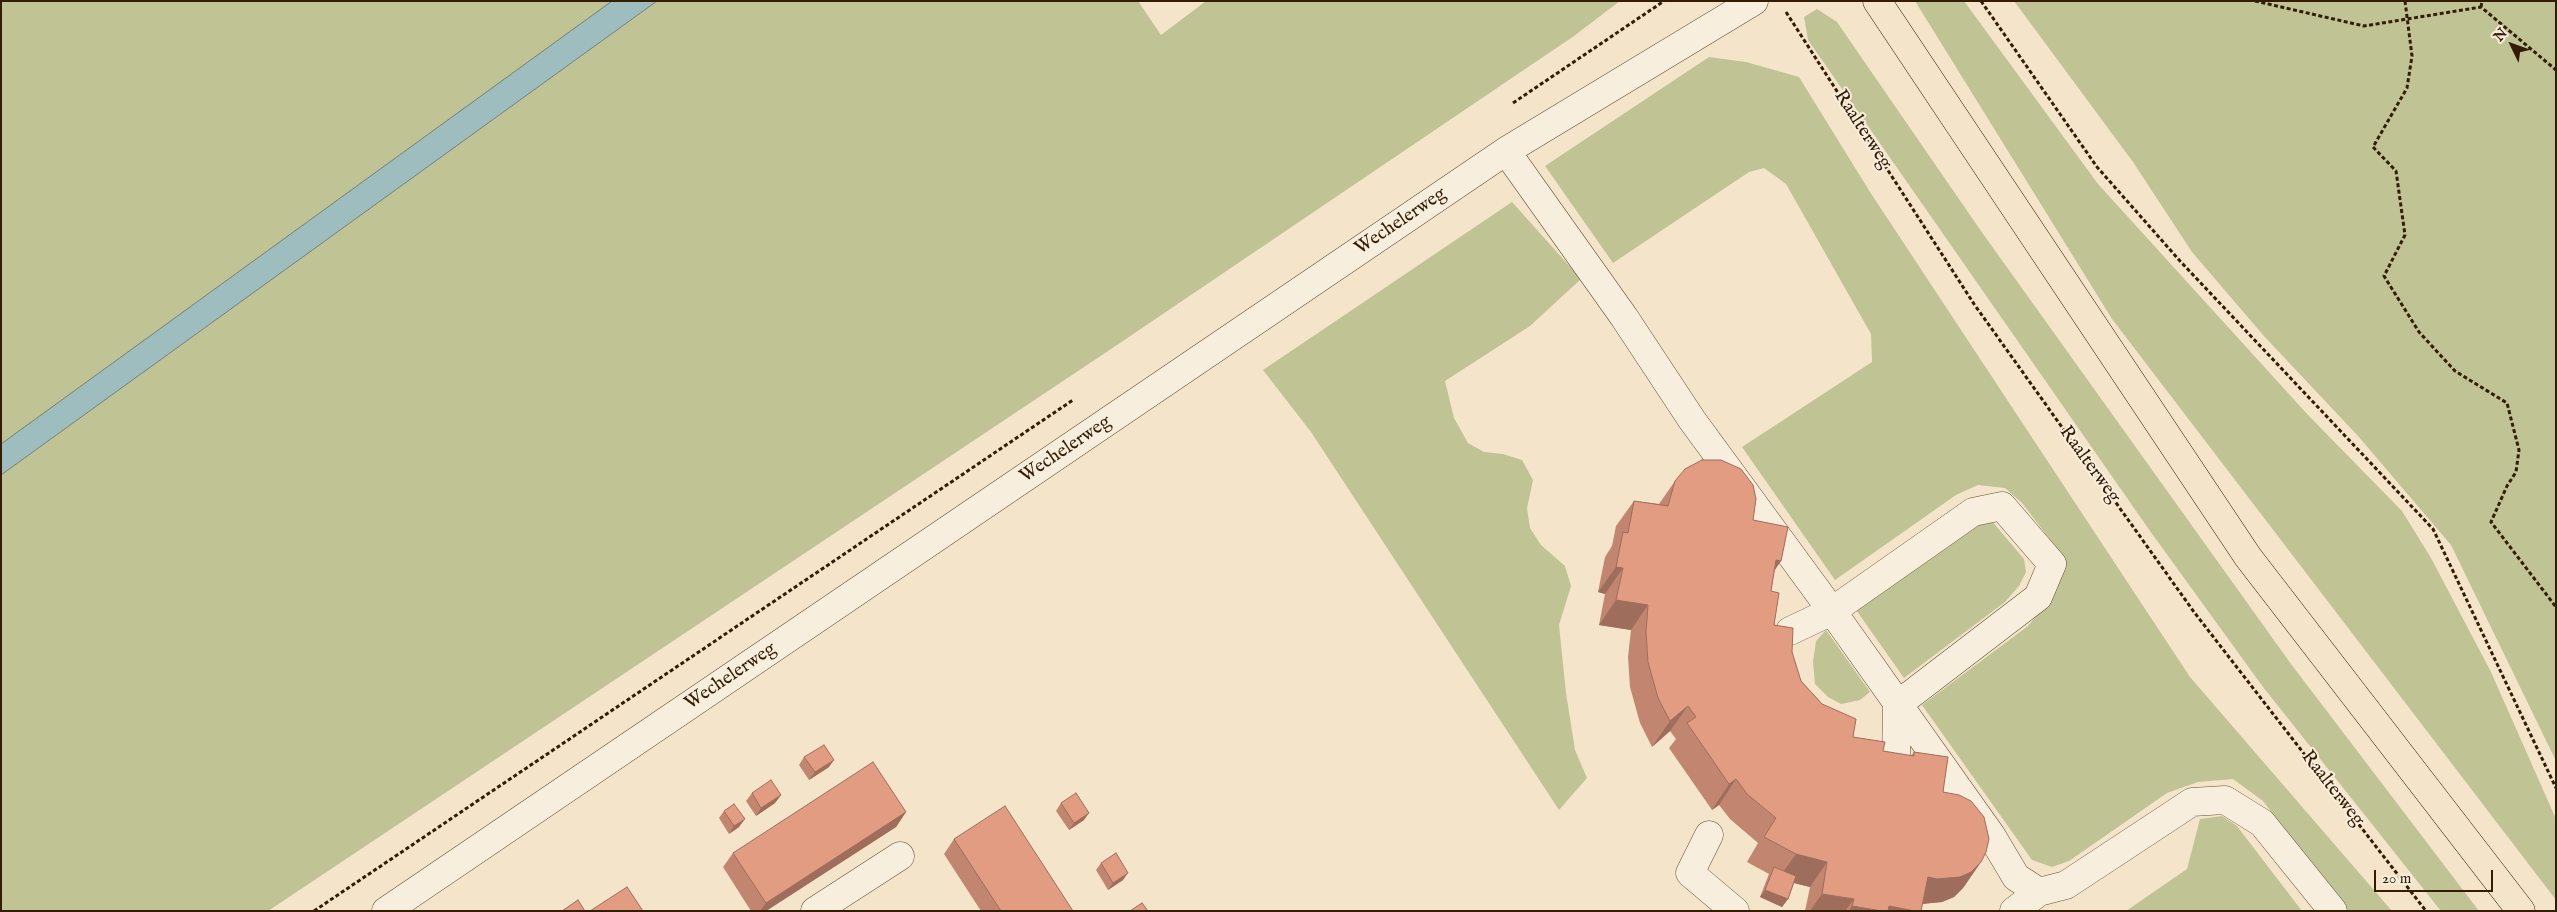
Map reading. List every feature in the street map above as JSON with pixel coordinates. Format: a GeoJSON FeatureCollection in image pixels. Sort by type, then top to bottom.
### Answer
{"type":"FeatureCollection","features":[{"type":"Feature","properties":{"kind":"main road"},"geometry":{"type":"LineString","coordinates":[[1877,1],[2248,557],[2521,911]]}},
{"type":"Feature","properties":{"kind":"street","name":"Wechelerweg"},"geometry":{"type":"LineString","coordinates":[[386,911],[1506,151],[1754,1]]}},
{"type":"Feature","properties":{"kind":"street"},"geometry":{"type":"LineString","coordinates":[[1506,151],[1624,317],[1692,420],[1991,835],[2016,877],[2039,892]]}},
{"type":"Feature","properties":{"kind":"street"},"geometry":{"type":"LineString","coordinates":[[1790,631],[1832,612],[1974,512],[2002,506],[2052,564],[2038,597],[1897,705]]}},
{"type":"Feature","properties":{"kind":"street"},"geometry":{"type":"LineString","coordinates":[[1896,763],[1897,705]]}},
{"type":"Feature","properties":{"kind":"street"},"geometry":{"type":"LineString","coordinates":[[2014,911],[2039,892],[2066,885],[2192,802],[2225,800],[2262,823],[2333,911]]}},
{"type":"Feature","properties":{"kind":"street"},"geometry":{"type":"LineString","coordinates":[[1709,835],[1690,873],[1735,911]]}},
{"type":"Feature","properties":{"kind":"street"},"geometry":{"type":"LineString","coordinates":[[815,911],[900,856]]}},
{"type":"Feature","properties":{"kind":"path"},"geometry":{"type":"LineString","coordinates":[[1507,107],[1664,1]]}},
{"type":"Feature","properties":{"kind":"path"},"geometry":{"type":"LineString","coordinates":[[1981,1],[2097,167],[2180,261],[2433,529],[2556,788]]}},
{"type":"Feature","properties":{"kind":"path"},"geometry":{"type":"LineString","coordinates":[[2255,1],[2364,26],[2481,7],[2556,70]]}},
{"type":"Feature","properties":{"kind":"path"},"geometry":{"type":"LineString","coordinates":[[2405,1],[2412,56],[2407,88],[2373,147],[2396,171],[2405,234],[2384,276],[2420,332],[2455,371],[2507,403],[2519,450],[2516,472],[2507,486],[2491,522],[2556,607]]}},
{"type":"Feature","properties":{"kind":"path"},"geometry":{"type":"LineString","coordinates":[[2481,7],[2482,1]]}},
{"type":"Feature","properties":{"kind":"path","name":"Raalterweg"},"geometry":{"type":"LineString","coordinates":[[1784,10],[1980,312],[2194,612],[2426,911]]}},
{"type":"Feature","properties":{"kind":"path","name":"Wechelerweg"},"geometry":{"type":"LineString","coordinates":[[314,911],[1076,397]]}},
{"type":"Feature","properties":{"kind":"green space"},"geometry":{"type":"Polygon","coordinates":[[[1,1],[612,1],[1,444],[1,1]]]}},
{"type":"Feature","properties":{"kind":"green space"},"geometry":{"type":"Polygon","coordinates":[[[657,1],[1138,1],[1161,35],[1206,1],[1620,1],[1574,36],[1117,345],[268,911],[1,911],[1,475],[657,1]]]}},
{"type":"Feature","properties":{"kind":"green space"},"geometry":{"type":"Polygon","coordinates":[[[1915,1],[1964,1],[2098,184],[2308,415],[2402,511],[2431,558],[2491,672],[2556,819],[2556,900],[2112,319],[1915,1]]]}},
{"type":"Feature","properties":{"kind":"green space"},"geometry":{"type":"Polygon","coordinates":[[[2014,1],[2556,1],[2556,761],[2451,545],[2358,436],[2263,335],[2192,252],[2133,162],[2014,1]]]}},
{"type":"Feature","properties":{"kind":"green space"},"geometry":{"type":"Polygon","coordinates":[[[1817,9],[1837,22],[1981,231],[2291,664],[2479,911],[2441,911],[2263,687],[2150,531],[1808,40],[1804,17],[1817,9]]]}},
{"type":"Feature","properties":{"kind":"green space"},"geometry":{"type":"Polygon","coordinates":[[[1709,57],[1746,62],[1799,77],[1870,192],[2190,677],[2392,911],[2346,911],[2263,801],[2233,779],[2198,782],[2167,793],[2069,861],[2052,867],[2032,860],[1922,705],[2028,626],[2046,604],[2059,560],[2052,542],[2022,503],[2005,488],[1978,485],[1956,495],[1835,580],[1742,447],[1872,362],[1871,334],[1786,184],[1764,168],[1749,172],[1613,263],[1545,166],[1709,57]]]}},
{"type":"Feature","properties":{"kind":"green space"},"geometry":{"type":"Polygon","coordinates":[[[1512,202],[1581,279],[1530,326],[1445,381],[1454,418],[1468,443],[1484,452],[1503,454],[1522,460],[1533,480],[1527,508],[1530,528],[1541,545],[1565,566],[1571,586],[1559,625],[1566,693],[1575,750],[1587,778],[1559,810],[1311,432],[1263,370],[1512,202]]]}},
{"type":"Feature","properties":{"kind":"green space"},"geometry":{"type":"Polygon","coordinates":[[[1991,520],[2024,559],[2026,572],[2019,586],[2005,602],[1904,678],[1854,607],[1972,524],[1991,520]]]}},
{"type":"Feature","properties":{"kind":"green space"},"geometry":{"type":"Polygon","coordinates":[[[1826,630],[1870,692],[1860,700],[1841,704],[1828,697],[1815,684],[1813,662],[1816,641],[1826,630]]]}},
{"type":"Feature","properties":{"kind":"green space"},"geometry":{"type":"Polygon","coordinates":[[[2222,816],[2237,826],[2302,911],[2126,911],[2187,869],[2200,819],[2222,816]]]}},
{"type":"Feature","properties":{"kind":"water"},"geometry":{"type":"Polygon","coordinates":[[[612,1],[657,1],[1,475],[1,444],[612,1]]]}},
{"type":"Feature","properties":{"kind":"building"},"geometry":{"type":"Polygon","coordinates":[[[1702,460],[1721,460],[1741,469],[1753,485],[1756,499],[1753,520],[1788,527],[1781,561],[1776,560],[1771,591],[1779,593],[1774,625],[1793,628],[1792,652],[1801,681],[1822,704],[1856,719],[1853,737],[1885,742],[1883,751],[1914,756],[1914,752],[1948,757],[1943,792],[1959,795],[1971,801],[1984,817],[1989,839],[1981,862],[1971,872],[1960,877],[1937,879],[1928,877],[1921,911],[1889,906],[1888,911],[1882,911],[1852,906],[1854,899],[1822,894],[1827,862],[1796,854],[1764,837],[1776,818],[1747,794],[1736,779],[1729,784],[1687,723],[1696,717],[1688,706],[1670,721],[1658,698],[1648,662],[1646,632],[1648,605],[1616,600],[1623,568],[1616,567],[1623,532],[1628,533],[1634,501],[1668,506],[1675,481],[1685,469],[1702,460]]]}},
{"type":"Feature","properties":{"kind":"building"},"geometry":{"type":"Polygon","coordinates":[[[824,745],[834,760],[815,772],[804,757],[824,745]]]}},
{"type":"Feature","properties":{"kind":"building"},"geometry":{"type":"Polygon","coordinates":[[[873,762],[906,812],[766,903],[733,853],[873,762]]]}},
{"type":"Feature","properties":{"kind":"building"},"geometry":{"type":"Polygon","coordinates":[[[771,780],[781,795],[761,808],[752,793],[771,780]]]}},
{"type":"Feature","properties":{"kind":"building"},"geometry":{"type":"Polygon","coordinates":[[[1076,793],[1089,813],[1074,823],[1061,803],[1076,793]]]}},
{"type":"Feature","properties":{"kind":"building"},"geometry":{"type":"Polygon","coordinates":[[[734,804],[745,819],[734,826],[724,811],[734,804]]]}},
{"type":"Feature","properties":{"kind":"building"},"geometry":{"type":"Polygon","coordinates":[[[1005,806],[1073,911],[1001,911],[954,839],[1005,806]]]}},
{"type":"Feature","properties":{"kind":"building"},"geometry":{"type":"Polygon","coordinates":[[[1116,853],[1128,873],[1113,883],[1101,863],[1116,853]]]}},
{"type":"Feature","properties":{"kind":"building"},"geometry":{"type":"Polygon","coordinates":[[[1774,867],[1796,876],[1788,899],[1765,890],[1774,867]]]}},
{"type":"Feature","properties":{"kind":"building"},"geometry":{"type":"Polygon","coordinates":[[[627,887],[643,911],[590,911],[627,887]]]}},
{"type":"Feature","properties":{"kind":"building"},"geometry":{"type":"Polygon","coordinates":[[[578,900],[585,911],[562,911],[578,900]]]}},
{"type":"Feature","properties":{"kind":"building"},"geometry":{"type":"Polygon","coordinates":[[[1142,903],[1148,911],[1130,911],[1142,903]]]}}]}
